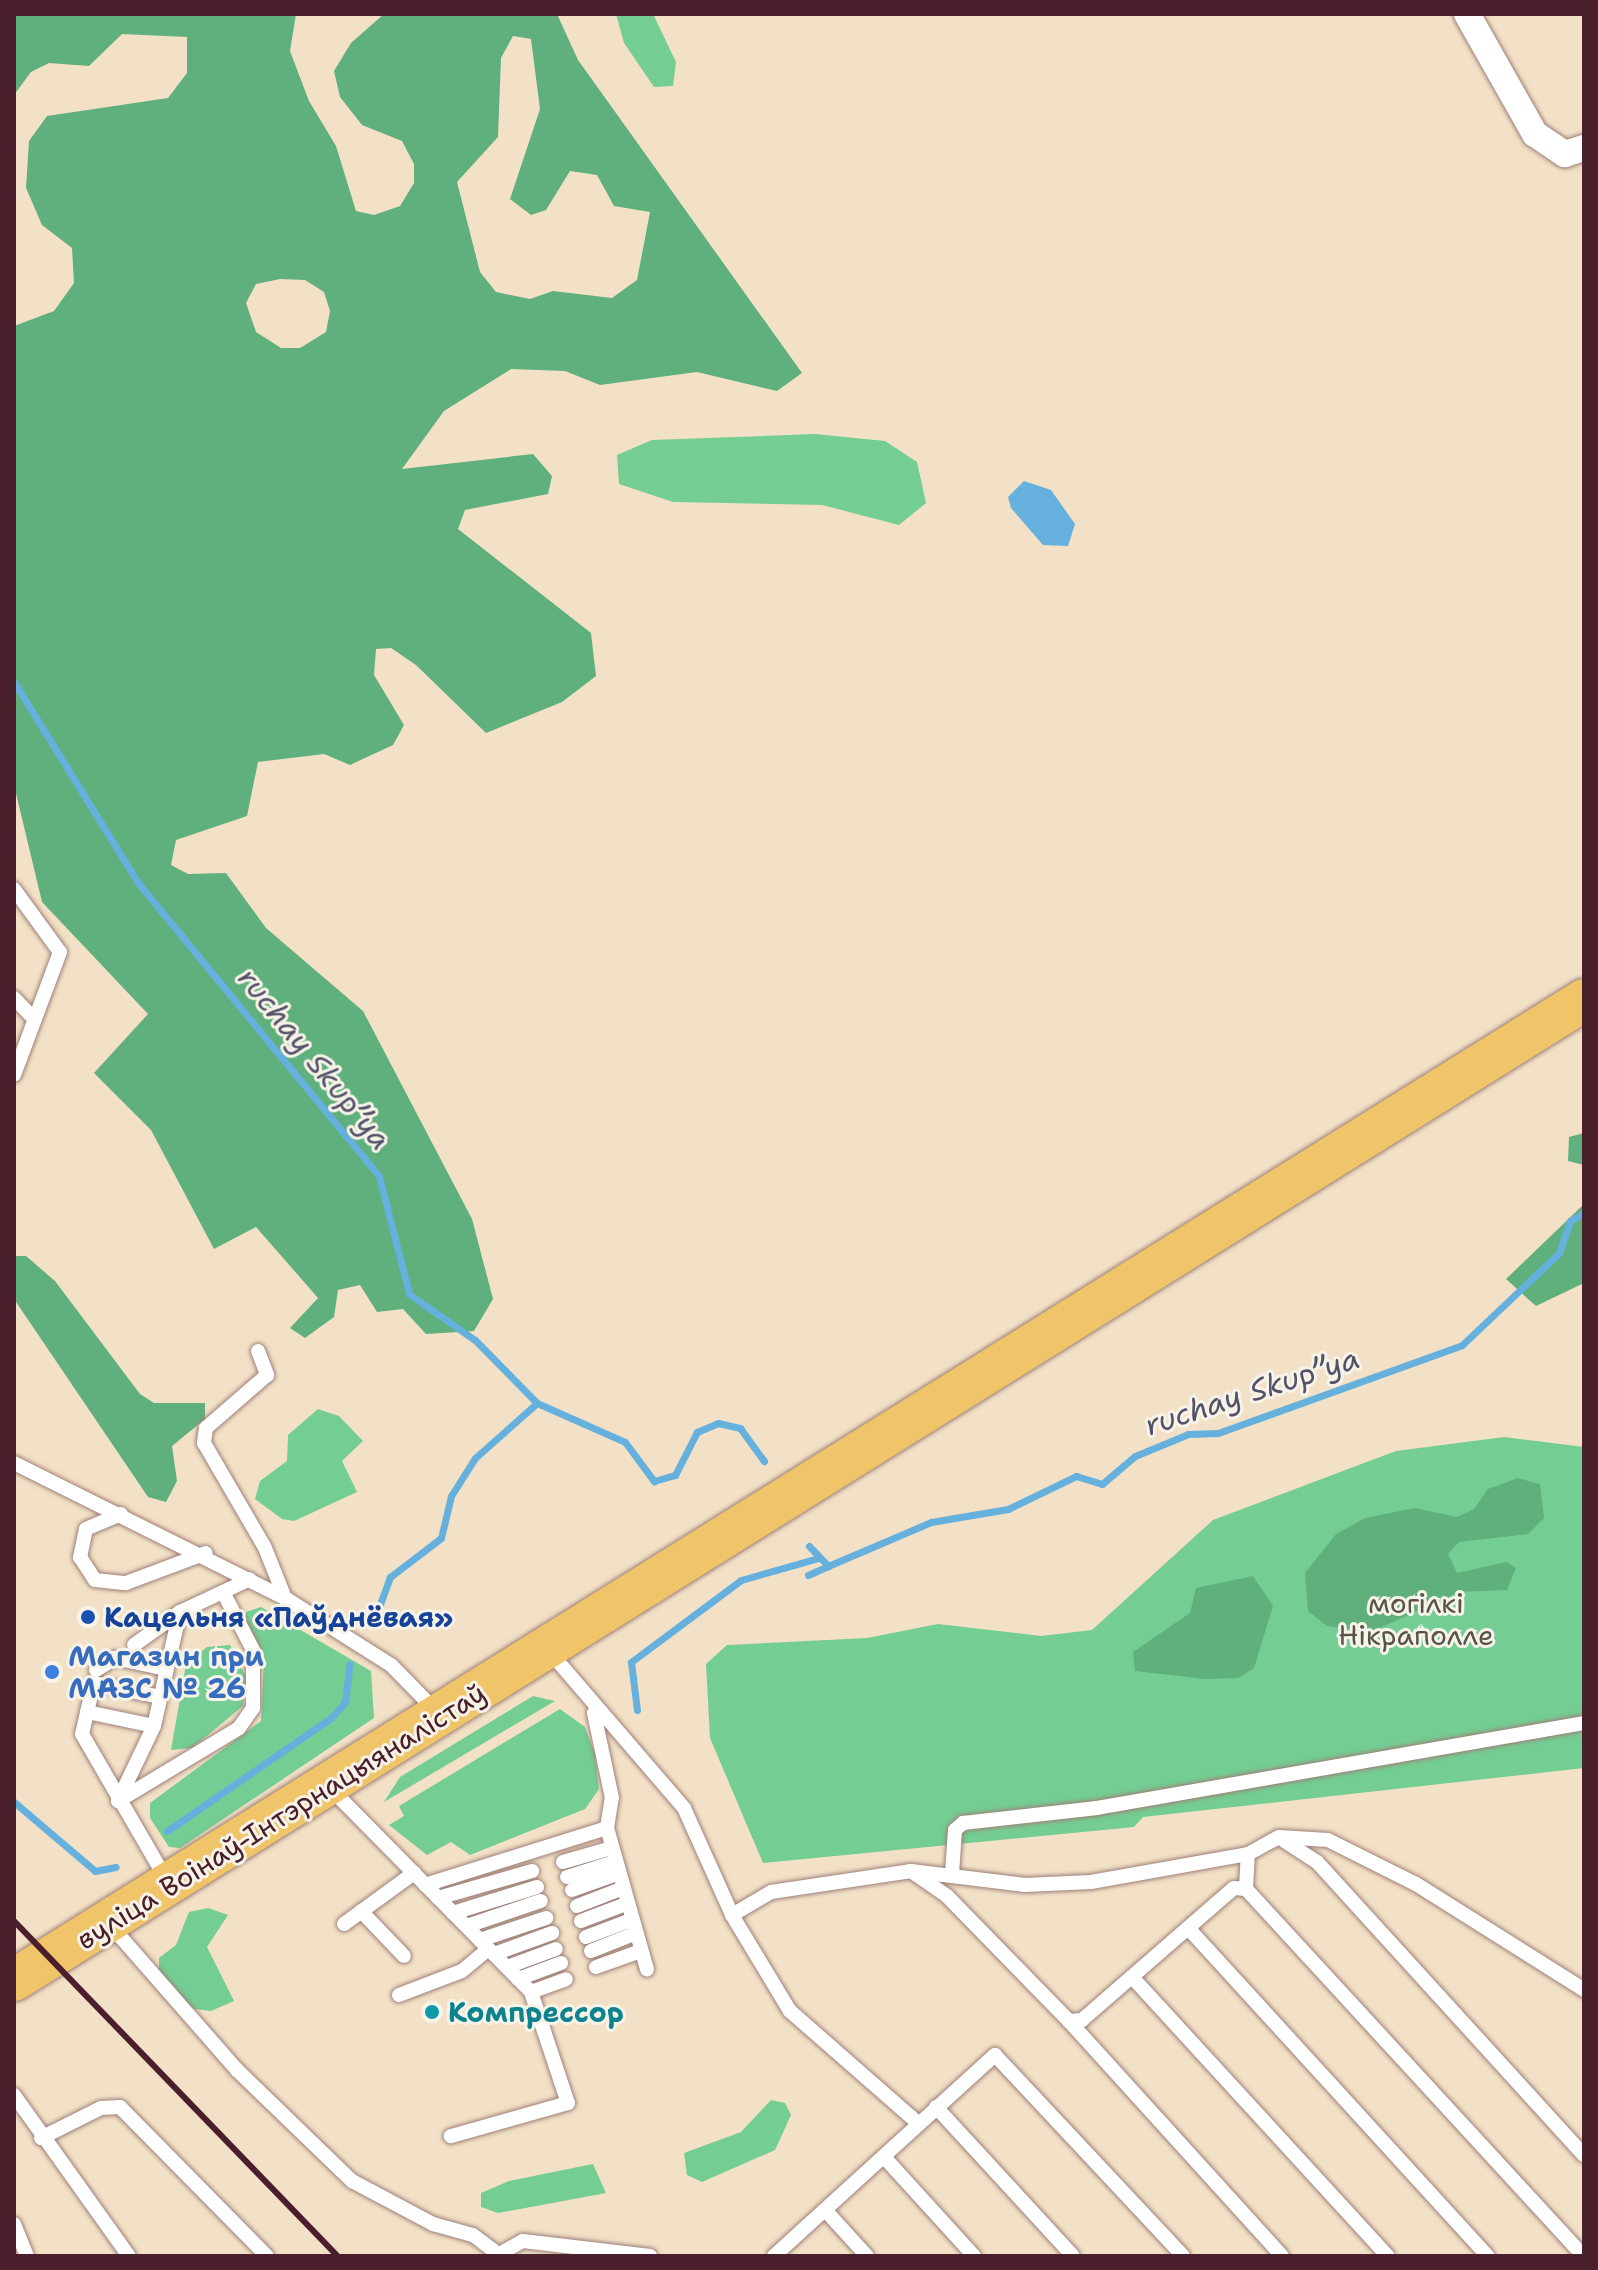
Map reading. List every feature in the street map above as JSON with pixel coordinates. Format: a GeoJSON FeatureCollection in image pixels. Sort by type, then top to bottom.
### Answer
{"type":"FeatureCollection","features":[{"type":"Feature","properties":{"kind":"main road","name":"вуліца Воінаў-Інтэрнацыяналістаў"},"geometry":{"type":"LineString","coordinates":[[14,1980],[171,1888],[546,1648],[1584,1000]]}},
{"type":"Feature","properties":{"kind":"street"},"geometry":{"type":"LineString","coordinates":[[1467,14],[1535,134],[1565,154],[1584,148]]}},
{"type":"Feature","properties":{"kind":"lane"},"geometry":{"type":"LineString","coordinates":[[14,889],[60,952],[14,1075]]}},
{"type":"Feature","properties":{"kind":"lane"},"geometry":{"type":"LineString","coordinates":[[14,899],[26,909]]}},
{"type":"Feature","properties":{"kind":"lane"},"geometry":{"type":"LineString","coordinates":[[14,998],[34,1019]]}},
{"type":"Feature","properties":{"kind":"lane"},"geometry":{"type":"LineString","coordinates":[[258,1351],[267,1375],[206,1428],[204,1443],[265,1548],[285,1598]]}},
{"type":"Feature","properties":{"kind":"lane"},"geometry":{"type":"LineString","coordinates":[[14,1463],[206,1553],[285,1598],[391,1665],[442,1717]]}},
{"type":"Feature","properties":{"kind":"lane"},"geometry":{"type":"LineString","coordinates":[[121,1514],[86,1529],[80,1557],[95,1580],[126,1583],[206,1553]]}},
{"type":"Feature","properties":{"kind":"lane"},"geometry":{"type":"LineString","coordinates":[[134,1645],[180,1612],[250,1579]]}},
{"type":"Feature","properties":{"kind":"lane"},"geometry":{"type":"LineString","coordinates":[[118,1801],[239,1728],[253,1708],[253,1650],[223,1592]]}},
{"type":"Feature","properties":{"kind":"lane"},"geometry":{"type":"LineString","coordinates":[[118,1801],[154,1726],[180,1612]]}},
{"type":"Feature","properties":{"kind":"lane"},"geometry":{"type":"LineString","coordinates":[[546,1648],[684,1808],[732,1915],[790,2011],[919,2124]]}},
{"type":"Feature","properties":{"kind":"lane"},"geometry":{"type":"LineString","coordinates":[[166,1669],[115,1658],[93,1683],[82,1734],[171,1888]]}},
{"type":"Feature","properties":{"kind":"lane"},"geometry":{"type":"LineString","coordinates":[[93,1683],[160,1697]]}},
{"type":"Feature","properties":{"kind":"lane"},"geometry":{"type":"LineString","coordinates":[[592,1705],[612,1798],[607,1828],[617,1876],[647,1969]]}},
{"type":"Feature","properties":{"kind":"lane"},"geometry":{"type":"LineString","coordinates":[[87,1712],[154,1726]]}},
{"type":"Feature","properties":{"kind":"lane"},"geometry":{"type":"LineString","coordinates":[[952,1874],[955,1830],[963,1823],[1097,1808],[1584,1723]]}},
{"type":"Feature","properties":{"kind":"lane"},"geometry":{"type":"LineString","coordinates":[[330,1788],[531,1992],[568,2103],[451,2136]]}},
{"type":"Feature","properties":{"kind":"lane"},"geometry":{"type":"LineString","coordinates":[[425,1885],[607,1828]]}},
{"type":"Feature","properties":{"kind":"lane"},"geometry":{"type":"LineString","coordinates":[[732,1915],[771,1892],[911,1871],[1025,1885],[1091,1882],[1248,1854],[1279,1837],[1328,1840],[1416,1884],[1584,1990]]}},
{"type":"Feature","properties":{"kind":"lane"},"geometry":{"type":"LineString","coordinates":[[1279,1837],[1317,1862],[1584,2155]]}},
{"type":"Feature","properties":{"kind":"lane"},"geometry":{"type":"LineString","coordinates":[[1246,1889],[1248,1854]]}},
{"type":"Feature","properties":{"kind":"lane"},"geometry":{"type":"LineString","coordinates":[[438,1898],[532,1871]]}},
{"type":"Feature","properties":{"kind":"lane"},"geometry":{"type":"LineString","coordinates":[[911,1871],[947,1896],[1069,2021],[1282,2256]]}},
{"type":"Feature","properties":{"kind":"lane"},"geometry":{"type":"LineString","coordinates":[[344,1924],[414,1873]]}},
{"type":"Feature","properties":{"kind":"lane"},"geometry":{"type":"LineString","coordinates":[[567,1877],[617,1876]]}},
{"type":"Feature","properties":{"kind":"lane"},"geometry":{"type":"LineString","coordinates":[[577,1906],[617,1876]]}},
{"type":"Feature","properties":{"kind":"lane"},"geometry":{"type":"LineString","coordinates":[[581,1921],[617,1876]]}},
{"type":"Feature","properties":{"kind":"lane"},"geometry":{"type":"LineString","coordinates":[[1069,2021],[1082,2020],[1234,1888],[1246,1889],[1583,2256]]}},
{"type":"Feature","properties":{"kind":"lane"},"geometry":{"type":"LineString","coordinates":[[453,1913],[539,1894],[467,1926]]}},
{"type":"Feature","properties":{"kind":"lane"},"geometry":{"type":"LineString","coordinates":[[361,1911],[404,1956]]}},
{"type":"Feature","properties":{"kind":"lane"},"geometry":{"type":"LineString","coordinates":[[399,1995],[462,1971],[488,1948],[546,1918]]}},
{"type":"Feature","properties":{"kind":"lane"},"geometry":{"type":"LineString","coordinates":[[110,1925],[237,2070],[352,2181],[501,2254],[523,2241],[650,2256]]}},
{"type":"Feature","properties":{"kind":"lane"},"geometry":{"type":"LineString","coordinates":[[588,1944],[633,1927]]}},
{"type":"Feature","properties":{"kind":"lane"},"geometry":{"type":"LineString","coordinates":[[1189,1929],[1488,2256]]}},
{"type":"Feature","properties":{"kind":"lane"},"geometry":{"type":"LineString","coordinates":[[488,1948],[552,1933]]}},
{"type":"Feature","properties":{"kind":"lane"},"geometry":{"type":"LineString","coordinates":[[596,1967],[641,1951]]}},
{"type":"Feature","properties":{"kind":"lane"},"geometry":{"type":"LineString","coordinates":[[507,1967],[558,1956],[518,1979]]}},
{"type":"Feature","properties":{"kind":"lane"},"geometry":{"type":"LineString","coordinates":[[1132,1977],[1388,2256]]}},
{"type":"Feature","properties":{"kind":"lane"},"geometry":{"type":"LineString","coordinates":[[531,1992],[566,1979]]}},
{"type":"Feature","properties":{"kind":"lane"},"geometry":{"type":"LineString","coordinates":[[774,2256],[995,2055],[1183,2256]]}},
{"type":"Feature","properties":{"kind":"lane"},"geometry":{"type":"LineString","coordinates":[[14,2095],[41,2138],[129,2256]]}},
{"type":"Feature","properties":{"kind":"lane"},"geometry":{"type":"LineString","coordinates":[[41,2138],[101,2108],[120,2107],[267,2256]]}},
{"type":"Feature","properties":{"kind":"lane"},"geometry":{"type":"LineString","coordinates":[[936,2107],[1073,2256]]}},
{"type":"Feature","properties":{"kind":"lane"},"geometry":{"type":"LineString","coordinates":[[884,2157],[974,2256]]}},
{"type":"Feature","properties":{"kind":"lane"},"geometry":{"type":"LineString","coordinates":[[826,2211],[867,2256]]}},
{"type":"Feature","properties":{"kind":"lane"},"geometry":{"type":"LineString","coordinates":[[14,2224],[27,2256]]}},
{"type":"Feature","properties":{"kind":"lane"},"geometry":{"type":"LineString","coordinates":[[553,2244],[564,2256]]}},
{"type":"Feature","properties":{"kind":"green space"},"geometry":{"type":"Polygon","coordinates":[[[14,14],[296,14],[290,51],[309,101],[336,146],[356,211],[374,215],[400,206],[414,183],[414,164],[402,141],[362,125],[340,97],[334,71],[351,43],[384,14],[557,14],[578,60],[802,373],[777,391],[697,372],[600,385],[565,371],[511,369],[444,411],[402,469],[533,454],[552,476],[548,494],[465,510],[458,529],[591,633],[596,676],[562,702],[486,733],[416,665],[391,648],[376,649],[374,675],[404,725],[393,745],[350,765],[324,754],[258,762],[247,816],[176,840],[171,865],[188,874],[226,873],[266,928],[363,1011],[472,1219],[493,1299],[474,1331],[426,1334],[403,1309],[377,1312],[360,1285],[338,1290],[334,1317],[305,1338],[290,1328],[318,1298],[256,1227],[214,1249],[151,1130],[94,1073],[148,1014],[42,902],[14,785],[14,326],[54,311],[74,283],[72,248],[42,225],[26,188],[29,141],[47,116],[168,98],[187,73],[187,37],[122,34],[89,66],[49,63],[31,72],[14,95],[14,14]],[[513,36],[501,58],[498,137],[457,182],[480,272],[496,292],[530,299],[553,291],[612,298],[637,280],[650,212],[614,206],[597,175],[570,171],[546,210],[531,215],[510,199],[540,109],[531,39],[513,36]],[[280,279],[256,284],[246,303],[256,332],[281,348],[300,348],[326,332],[330,311],[324,292],[305,280],[280,279]]]}},
{"type":"Feature","properties":{"kind":"green space"},"geometry":{"type":"Polygon","coordinates":[[[616,14],[653,14],[676,62],[673,86],[654,87],[624,43],[616,14]]]}},
{"type":"Feature","properties":{"kind":"green space"},"geometry":{"type":"Polygon","coordinates":[[[815,434],[885,441],[917,462],[926,503],[899,525],[822,505],[673,502],[619,484],[617,455],[652,440],[815,434]]]}},
{"type":"Feature","properties":{"kind":"green space"},"geometry":{"type":"Polygon","coordinates":[[[1584,1133],[1584,1165],[1568,1161],[1569,1137],[1584,1133]]]}},
{"type":"Feature","properties":{"kind":"green space"},"geometry":{"type":"Polygon","coordinates":[[[1584,1204],[1584,1283],[1536,1306],[1506,1279],[1584,1204]]]}},
{"type":"Feature","properties":{"kind":"green space"},"geometry":{"type":"Polygon","coordinates":[[[14,1256],[26,1256],[55,1281],[140,1394],[154,1403],[205,1403],[205,1419],[172,1446],[177,1481],[166,1502],[148,1497],[14,1299],[14,1256]]]}},
{"type":"Feature","properties":{"kind":"green space"},"geometry":{"type":"Polygon","coordinates":[[[318,1409],[339,1416],[363,1441],[342,1461],[357,1492],[294,1521],[282,1519],[255,1499],[260,1481],[287,1461],[288,1435],[318,1409]]]}},
{"type":"Feature","properties":{"kind":"green space","name":"могілкі Нікраполле"},"geometry":{"type":"Polygon","coordinates":[[[1504,1437],[1584,1447],[1584,1768],[1143,1817],[1134,1827],[763,1863],[710,1738],[706,1664],[727,1645],[867,1638],[938,1624],[1041,1636],[1092,1630],[1213,1520],[1396,1451],[1504,1437]]]}},
{"type":"Feature","properties":{"kind":"green space"},"geometry":{"type":"Polygon","coordinates":[[[1518,1478],[1540,1484],[1544,1518],[1528,1534],[1459,1542],[1448,1554],[1457,1573],[1506,1562],[1516,1568],[1507,1590],[1459,1592],[1371,1632],[1327,1626],[1308,1611],[1305,1573],[1336,1534],[1365,1518],[1415,1508],[1457,1517],[1474,1509],[1488,1489],[1518,1478]]]}},
{"type":"Feature","properties":{"kind":"green space"},"geometry":{"type":"Polygon","coordinates":[[[1253,1576],[1273,1606],[1254,1668],[1238,1678],[1205,1679],[1135,1671],[1133,1652],[1190,1613],[1196,1588],[1253,1576]]]}},
{"type":"Feature","properties":{"kind":"green space"},"geometry":{"type":"Polygon","coordinates":[[[261,1607],[371,1671],[374,1718],[180,1848],[169,1847],[150,1818],[150,1803],[261,1721],[264,1659],[244,1622],[246,1612],[261,1607]]]}},
{"type":"Feature","properties":{"kind":"green space"},"geometry":{"type":"Polygon","coordinates":[[[230,1645],[246,1677],[243,1706],[192,1748],[171,1750],[186,1664],[207,1647],[230,1645]]]}},
{"type":"Feature","properties":{"kind":"green space"},"geometry":{"type":"Polygon","coordinates":[[[533,1696],[555,1701],[384,1802],[400,1777],[533,1696]]]}},
{"type":"Feature","properties":{"kind":"green space"},"geometry":{"type":"Polygon","coordinates":[[[560,1709],[585,1727],[595,1754],[599,1789],[585,1809],[470,1855],[451,1842],[427,1855],[389,1825],[404,1816],[399,1806],[560,1709]]]}},
{"type":"Feature","properties":{"kind":"green space"},"geometry":{"type":"Polygon","coordinates":[[[208,1908],[228,1915],[207,1947],[234,2001],[211,2011],[187,2008],[159,1975],[159,1958],[176,1945],[189,1912],[208,1908]]]}},
{"type":"Feature","properties":{"kind":"green space"},"geometry":{"type":"Polygon","coordinates":[[[771,2100],[785,2103],[791,2115],[775,2150],[702,2182],[687,2175],[684,2153],[741,2132],[771,2100]]]}},
{"type":"Feature","properties":{"kind":"green space"},"geometry":{"type":"Polygon","coordinates":[[[593,2164],[606,2193],[498,2213],[481,2207],[481,2193],[509,2181],[593,2164]]]}},
{"type":"Feature","properties":{"kind":"water"},"geometry":{"type":"Polygon","coordinates":[[[1024,481],[1051,490],[1075,524],[1068,546],[1043,545],[1011,508],[1008,497],[1024,481]]]}},
{"type":"Feature","properties":{"kind":"waterway","name":"ruchay Skup’’ya"},"geometry":{"type":"LineString","coordinates":[[14,682],[139,884],[379,1176],[409,1294],[475,1340],[537,1403],[625,1442],[654,1481],[675,1475],[697,1432],[718,1423],[740,1428],[764,1461]]}},
{"type":"Feature","properties":{"kind":"waterway","name":"ruchay Skup’’ya"},"geometry":{"type":"LineString","coordinates":[[809,1546],[828,1566],[931,1522],[1008,1509],[1076,1476],[1102,1484],[1135,1456],[1188,1434],[1218,1433],[1462,1345],[1559,1253],[1570,1221],[1584,1213]]}},
{"type":"Feature","properties":{"kind":"waterway"},"geometry":{"type":"LineString","coordinates":[[379,1607],[390,1577],[441,1538],[451,1496],[475,1458],[537,1403]]}},
{"type":"Feature","properties":{"kind":"waterway"},"geometry":{"type":"LineString","coordinates":[[637,1710],[631,1662],[741,1580],[818,1558]]}},
{"type":"Feature","properties":{"kind":"waterway"},"geometry":{"type":"LineString","coordinates":[[808,1575],[828,1566]]}},
{"type":"Feature","properties":{"kind":"waterway"},"geometry":{"type":"LineString","coordinates":[[167,1831],[331,1718],[345,1702],[350,1664]]}},
{"type":"Feature","properties":{"kind":"waterway"},"geometry":{"type":"LineString","coordinates":[[14,1802],[95,1871],[116,1867]]}},
{"type":"Feature","properties":{"kind":"railway"},"geometry":{"type":"LineString","coordinates":[[14,1921],[338,2256]]}},
{"type":"Feature","properties":{"kind":"place","name":"Кацельня «Паўднёвая»"},"geometry":{"type":"Point","coordinates":[88,1617]}},
{"type":"Feature","properties":{"kind":"place","name":"Магазин при МАЗС № 26"},"geometry":{"type":"Point","coordinates":[52,1672]}},
{"type":"Feature","properties":{"kind":"place","name":"Компрессор"},"geometry":{"type":"Point","coordinates":[432,2012]}}]}
